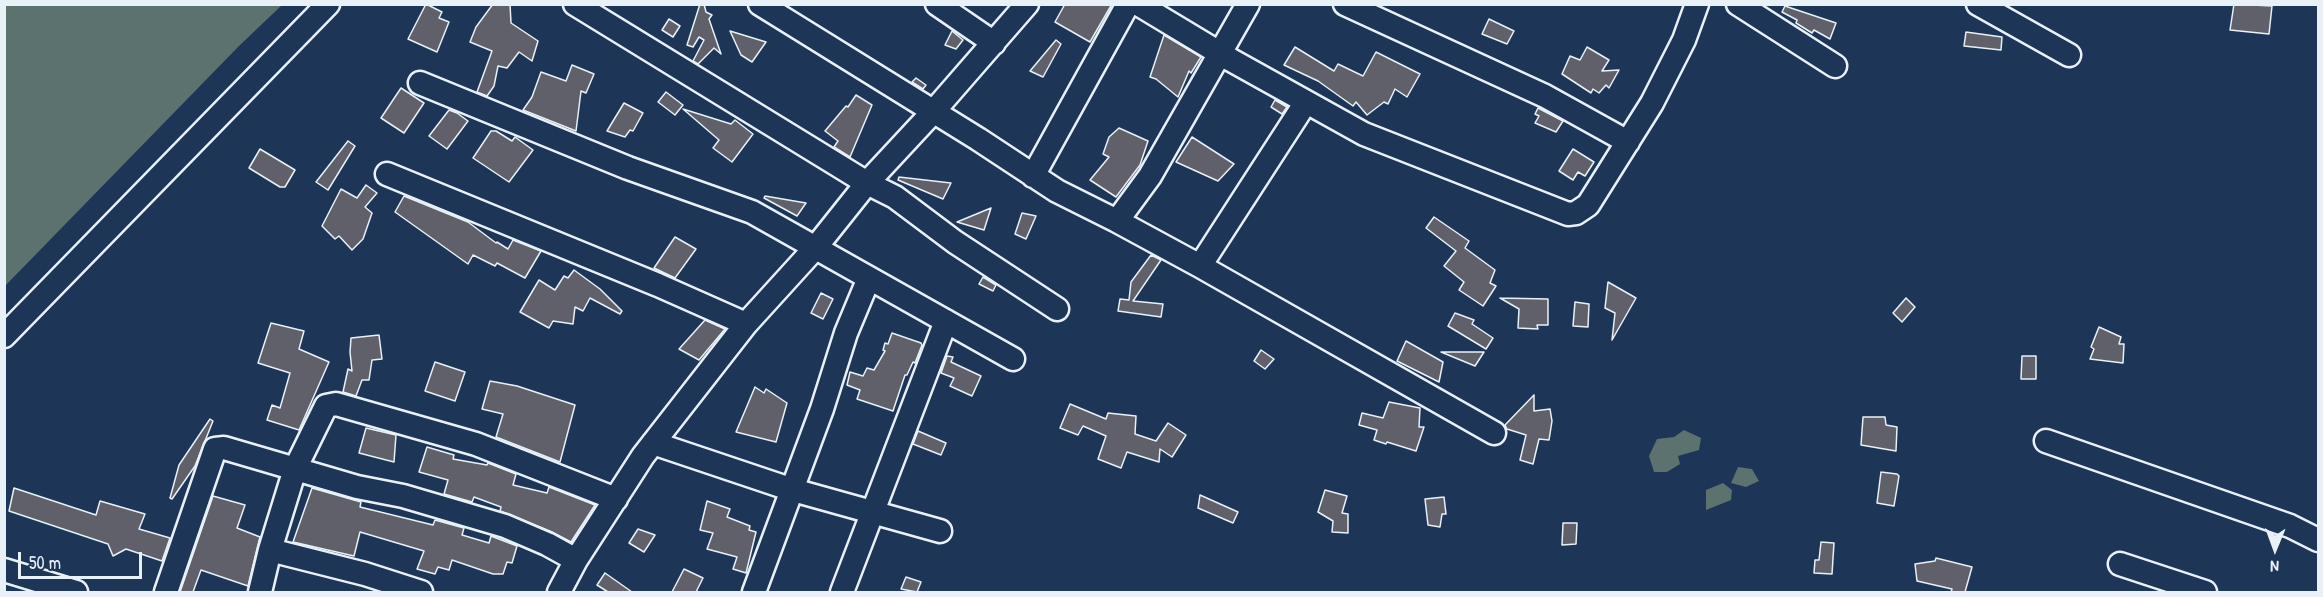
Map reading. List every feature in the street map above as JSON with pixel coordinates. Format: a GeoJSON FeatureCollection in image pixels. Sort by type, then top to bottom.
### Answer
{"type":"FeatureCollection","features":[{"type":"Feature","properties":{"kind":"street"},"geometry":{"type":"LineString","coordinates":[[4,336],[328,4]]}},
{"type":"Feature","properties":{"kind":"street"},"geometry":{"type":"LineString","coordinates":[[575,4],[867,183],[895,197],[955,242],[1057,309]]}},
{"type":"Feature","properties":{"kind":"street"},"geometry":{"type":"LineString","coordinates":[[760,4],[978,139],[1057,191],[1200,266],[1494,433]]}},
{"type":"Feature","properties":{"kind":"street"},"geometry":{"type":"LineString","coordinates":[[937,4],[994,43]]}},
{"type":"Feature","properties":{"kind":"street"},"geometry":{"type":"LineString","coordinates":[[559,592],[576,560],[653,443],[746,324],[816,247],[867,183],[933,112],[1027,4]]}},
{"type":"Feature","properties":{"kind":"street"},"geometry":{"type":"LineString","coordinates":[[1033,176],[1128,4]]}},
{"type":"Feature","properties":{"kind":"street"},"geometry":{"type":"LineString","coordinates":[[1138,4],[1364,134],[1568,214],[1576,213],[1588,205],[1652,103],[1679,50],[1697,4]]}},
{"type":"Feature","properties":{"kind":"street"},"geometry":{"type":"LineString","coordinates":[[1117,221],[1150,176],[1248,4]]}},
{"type":"Feature","properties":{"kind":"street"},"geometry":{"type":"LineString","coordinates":[[1738,4],[1835,66]]}},
{"type":"Feature","properties":{"kind":"street"},"geometry":{"type":"LineString","coordinates":[[1978,4],[2069,55]]}},
{"type":"Feature","properties":{"kind":"street"},"geometry":{"type":"LineString","coordinates":[[1353,6],[1545,96],[1628,142]]}},
{"type":"Feature","properties":{"kind":"street"},"geometry":{"type":"LineString","coordinates":[[420,82],[628,168],[752,212],[1013,359]]}},
{"type":"Feature","properties":{"kind":"street"},"geometry":{"type":"LineString","coordinates":[[1200,266],[1306,102]]}},
{"type":"Feature","properties":{"kind":"street"},"geometry":{"type":"LineString","coordinates":[[387,174],[658,285],[746,324]]}},
{"type":"Feature","properties":{"kind":"street"},"geometry":{"type":"LineString","coordinates":[[754,592],[793,490],[846,333],[869,278]]}},
{"type":"Feature","properties":{"kind":"street"},"geometry":{"type":"LineString","coordinates":[[842,592],[946,321]]}},
{"type":"Feature","properties":{"kind":"street"},"geometry":{"type":"LineString","coordinates":[[260,592],[270,550],[295,469],[326,406],[336,404],[476,444],[616,499]]}},
{"type":"Feature","properties":{"kind":"street"},"geometry":{"type":"LineString","coordinates":[[2046,441],[2290,526],[2319,540]]}},
{"type":"Feature","properties":{"kind":"street"},"geometry":{"type":"LineString","coordinates":[[653,443],[793,490],[940,531]]}},
{"type":"Feature","properties":{"kind":"street"},"geometry":{"type":"LineString","coordinates":[[166,592],[215,449],[224,448],[357,487],[404,496],[505,526],[547,544],[576,560]]}},
{"type":"Feature","properties":{"kind":"street"},"geometry":{"type":"LineString","coordinates":[[270,550],[366,574],[421,592]]}},
{"type":"Feature","properties":{"kind":"street"},"geometry":{"type":"LineString","coordinates":[[2120,564],[2205,592]]}},
{"type":"Feature","properties":{"kind":"street"},"geometry":{"type":"LineString","coordinates":[[4,570],[76,592]]}},
{"type":"Feature","properties":{"kind":"green space"},"geometry":{"type":"Polygon","coordinates":[[[5,4],[282,5],[239,46],[5,286],[5,4]]]}},
{"type":"Feature","properties":{"kind":"green space"},"geometry":{"type":"Polygon","coordinates":[[[1684,430],[1701,438],[1699,450],[1678,456],[1680,464],[1667,472],[1654,472],[1649,456],[1657,439],[1674,437],[1684,430]]]}},
{"type":"Feature","properties":{"kind":"green space"},"geometry":{"type":"Polygon","coordinates":[[[1738,467],[1752,469],[1759,481],[1746,487],[1731,483],[1738,467]]]}},
{"type":"Feature","properties":{"kind":"green space"},"geometry":{"type":"Polygon","coordinates":[[[1723,483],[1732,490],[1731,500],[1706,510],[1706,490],[1723,483]]]}},
{"type":"Feature","properties":{"kind":"building"},"geometry":{"type":"Polygon","coordinates":[[[426,4],[442,12],[439,18],[449,22],[437,52],[408,39],[426,4]]]}},
{"type":"Feature","properties":{"kind":"building"},"geometry":{"type":"Polygon","coordinates":[[[493,4],[510,4],[511,23],[538,41],[532,61],[519,52],[507,68],[498,66],[494,86],[487,96],[477,92],[492,51],[470,42],[476,27],[493,4]]]}},
{"type":"Feature","properties":{"kind":"building"},"geometry":{"type":"Polygon","coordinates":[[[700,4],[704,4],[706,12],[712,15],[709,19],[721,54],[714,48],[698,64],[693,61],[704,40],[699,37],[693,47],[687,45],[700,4]]]}},
{"type":"Feature","properties":{"kind":"building"},"geometry":{"type":"Polygon","coordinates":[[[1065,4],[1112,4],[1090,42],[1055,22],[1065,4]]]}},
{"type":"Feature","properties":{"kind":"building"},"geometry":{"type":"Polygon","coordinates":[[[2234,4],[2272,6],[2269,34],[2230,30],[2234,4]]]}},
{"type":"Feature","properties":{"kind":"building"},"geometry":{"type":"Polygon","coordinates":[[[1785,6],[1836,23],[1830,39],[1814,30],[1812,33],[1796,23],[1797,20],[1782,12],[1785,6]]]}},
{"type":"Feature","properties":{"kind":"building"},"geometry":{"type":"Polygon","coordinates":[[[669,19],[680,26],[673,37],[662,30],[669,19]]]}},
{"type":"Feature","properties":{"kind":"building"},"geometry":{"type":"Polygon","coordinates":[[[1489,19],[1514,31],[1507,44],[1482,34],[1489,19]]]}},
{"type":"Feature","properties":{"kind":"building"},"geometry":{"type":"Polygon","coordinates":[[[730,31],[766,42],[752,62],[741,55],[730,31]]]}},
{"type":"Feature","properties":{"kind":"building"},"geometry":{"type":"Polygon","coordinates":[[[952,31],[963,40],[956,49],[945,45],[952,31]]]}},
{"type":"Feature","properties":{"kind":"building"},"geometry":{"type":"Polygon","coordinates":[[[1966,32],[2002,37],[2001,50],[1964,46],[1966,32]]]}},
{"type":"Feature","properties":{"kind":"building"},"geometry":{"type":"Polygon","coordinates":[[[1164,35],[1201,57],[1191,73],[1189,71],[1178,97],[1156,79],[1150,77],[1164,35]]]}},
{"type":"Feature","properties":{"kind":"building"},"geometry":{"type":"Polygon","coordinates":[[[1056,40],[1061,44],[1043,77],[1030,71],[1056,40]]]}},
{"type":"Feature","properties":{"kind":"building"},"geometry":{"type":"Polygon","coordinates":[[[1295,47],[1334,71],[1338,64],[1363,76],[1376,52],[1420,74],[1407,97],[1395,89],[1388,104],[1384,102],[1367,115],[1356,102],[1353,106],[1318,81],[1284,65],[1295,47]]]}},
{"type":"Feature","properties":{"kind":"building"},"geometry":{"type":"Polygon","coordinates":[[[1587,47],[1609,60],[1602,71],[1619,70],[1609,88],[1606,85],[1599,93],[1593,89],[1591,93],[1562,74],[1570,56],[1580,60],[1587,47]]]}},
{"type":"Feature","properties":{"kind":"building"},"geometry":{"type":"Polygon","coordinates":[[[572,65],[594,74],[586,93],[581,91],[576,131],[523,110],[532,97],[541,72],[566,81],[572,65]]]}},
{"type":"Feature","properties":{"kind":"building"},"geometry":{"type":"Polygon","coordinates":[[[916,78],[926,85],[923,89],[912,82],[916,78]]]}},
{"type":"Feature","properties":{"kind":"building"},"geometry":{"type":"Polygon","coordinates":[[[401,88],[424,103],[404,133],[381,118],[401,88]]]}},
{"type":"Feature","properties":{"kind":"building"},"geometry":{"type":"Polygon","coordinates":[[[666,92],[683,105],[675,115],[658,102],[666,92]]]}},
{"type":"Feature","properties":{"kind":"building"},"geometry":{"type":"Polygon","coordinates":[[[856,95],[872,105],[850,157],[834,147],[838,141],[825,131],[856,95]]]}},
{"type":"Feature","properties":{"kind":"building"},"geometry":{"type":"Polygon","coordinates":[[[1275,100],[1287,107],[1282,114],[1271,107],[1275,100]]]}},
{"type":"Feature","properties":{"kind":"building"},"geometry":{"type":"Polygon","coordinates":[[[624,103],[643,113],[633,131],[630,130],[625,137],[607,131],[624,103]]]}},
{"type":"Feature","properties":{"kind":"building"},"geometry":{"type":"Polygon","coordinates":[[[1538,108],[1563,121],[1556,132],[1535,123],[1539,116],[1535,114],[1538,108]]]}},
{"type":"Feature","properties":{"kind":"building"},"geometry":{"type":"Polygon","coordinates":[[[683,109],[731,124],[735,120],[753,134],[732,162],[713,148],[719,140],[683,109]]]}},
{"type":"Feature","properties":{"kind":"building"},"geometry":{"type":"Polygon","coordinates":[[[449,110],[468,121],[447,149],[429,136],[449,110]]]}},
{"type":"Feature","properties":{"kind":"building"},"geometry":{"type":"Polygon","coordinates":[[[1119,128],[1148,141],[1140,165],[1116,197],[1090,180],[1109,157],[1103,154],[1109,137],[1119,128]]]}},
{"type":"Feature","properties":{"kind":"building"},"geometry":{"type":"Polygon","coordinates":[[[491,131],[496,131],[512,141],[515,137],[533,150],[509,182],[473,158],[491,131]]]}},
{"type":"Feature","properties":{"kind":"building"},"geometry":{"type":"Polygon","coordinates":[[[1192,137],[1234,164],[1218,181],[1176,162],[1192,137]]]}},
{"type":"Feature","properties":{"kind":"building"},"geometry":{"type":"Polygon","coordinates":[[[348,141],[355,146],[328,190],[316,182],[348,141]]]}},
{"type":"Feature","properties":{"kind":"building"},"geometry":{"type":"Polygon","coordinates":[[[260,149],[295,170],[285,187],[280,187],[249,168],[260,149]]]}},
{"type":"Feature","properties":{"kind":"building"},"geometry":{"type":"Polygon","coordinates":[[[1573,149],[1594,162],[1585,176],[1578,172],[1573,180],[1559,171],[1573,149]]]}},
{"type":"Feature","properties":{"kind":"building"},"geometry":{"type":"Polygon","coordinates":[[[899,177],[951,183],[943,199],[898,180],[899,177]]]}},
{"type":"Feature","properties":{"kind":"building"},"geometry":{"type":"Polygon","coordinates":[[[366,185],[377,193],[365,207],[372,213],[363,239],[352,250],[339,236],[335,239],[322,226],[341,189],[357,198],[366,185]]]}},
{"type":"Feature","properties":{"kind":"building"},"geometry":{"type":"Polygon","coordinates":[[[404,196],[468,222],[508,249],[513,240],[541,251],[525,278],[497,263],[495,266],[473,255],[468,264],[395,212],[404,196]]]}},
{"type":"Feature","properties":{"kind":"building"},"geometry":{"type":"Polygon","coordinates":[[[765,196],[806,203],[797,216],[764,198],[765,196]]]}},
{"type":"Feature","properties":{"kind":"building"},"geometry":{"type":"Polygon","coordinates":[[[991,208],[984,230],[957,222],[991,208]]]}},
{"type":"Feature","properties":{"kind":"building"},"geometry":{"type":"Polygon","coordinates":[[[1022,213],[1036,216],[1026,239],[1015,234],[1022,213]]]}},
{"type":"Feature","properties":{"kind":"building"},"geometry":{"type":"Polygon","coordinates":[[[1434,217],[1469,241],[1465,248],[1495,270],[1490,283],[1496,286],[1483,306],[1459,290],[1464,282],[1444,266],[1456,251],[1426,228],[1434,217]]]}},
{"type":"Feature","properties":{"kind":"building"},"geometry":{"type":"Polygon","coordinates":[[[675,237],[696,249],[675,278],[654,268],[675,237]]]}},
{"type":"Feature","properties":{"kind":"building"},"geometry":{"type":"Polygon","coordinates":[[[1151,255],[1161,260],[1133,301],[1163,304],[1161,317],[1118,311],[1120,299],[1129,300],[1131,282],[1151,255]]]}},
{"type":"Feature","properties":{"kind":"building"},"geometry":{"type":"Polygon","coordinates":[[[574,270],[600,289],[622,311],[620,314],[590,298],[583,311],[575,307],[573,324],[553,321],[549,328],[520,312],[539,280],[555,290],[564,276],[568,278],[574,270]]]}},
{"type":"Feature","properties":{"kind":"building"},"geometry":{"type":"Polygon","coordinates":[[[983,277],[996,285],[993,291],[979,284],[983,277]]]}},
{"type":"Feature","properties":{"kind":"building"},"geometry":{"type":"Polygon","coordinates":[[[1608,282],[1636,298],[1612,340],[1615,313],[1605,308],[1608,282]]]}},
{"type":"Feature","properties":{"kind":"building"},"geometry":{"type":"Polygon","coordinates":[[[821,293],[833,299],[823,319],[811,313],[821,293]]]}},
{"type":"Feature","properties":{"kind":"building"},"geometry":{"type":"Polygon","coordinates":[[[1500,298],[1548,299],[1548,325],[1537,325],[1538,329],[1518,328],[1519,309],[1500,298]]]}},
{"type":"Feature","properties":{"kind":"building"},"geometry":{"type":"Polygon","coordinates":[[[1906,298],[1915,307],[1902,322],[1893,313],[1906,298]]]}},
{"type":"Feature","properties":{"kind":"building"},"geometry":{"type":"Polygon","coordinates":[[[1575,302],[1589,304],[1588,327],[1573,326],[1575,302]]]}},
{"type":"Feature","properties":{"kind":"building"},"geometry":{"type":"Polygon","coordinates":[[[1455,313],[1474,320],[1472,324],[1493,338],[1486,349],[1448,326],[1455,313]]]}},
{"type":"Feature","properties":{"kind":"building"},"geometry":{"type":"Polygon","coordinates":[[[705,320],[725,329],[699,360],[679,349],[705,320]]]}},
{"type":"Feature","properties":{"kind":"building"},"geometry":{"type":"Polygon","coordinates":[[[271,323],[304,331],[299,349],[329,362],[299,430],[267,420],[272,405],[280,408],[290,373],[258,363],[271,323]]]}},
{"type":"Feature","properties":{"kind":"building"},"geometry":{"type":"Polygon","coordinates":[[[2099,327],[2121,337],[2119,344],[2124,344],[2123,363],[2090,359],[2094,349],[2091,347],[2099,327]]]}},
{"type":"Feature","properties":{"kind":"building"},"geometry":{"type":"Polygon","coordinates":[[[892,333],[922,345],[915,363],[913,362],[905,375],[893,411],[857,399],[860,390],[847,385],[850,372],[863,376],[867,368],[874,370],[885,351],[883,350],[885,343],[888,344],[892,333]]]}},
{"type":"Feature","properties":{"kind":"building"},"geometry":{"type":"Polygon","coordinates":[[[379,335],[382,359],[372,360],[369,380],[362,380],[356,396],[343,392],[348,369],[352,371],[351,338],[379,335]]]}},
{"type":"Feature","properties":{"kind":"building"},"geometry":{"type":"Polygon","coordinates":[[[1406,341],[1443,362],[1439,382],[1397,361],[1406,341]]]}},
{"type":"Feature","properties":{"kind":"building"},"geometry":{"type":"Polygon","coordinates":[[[1261,350],[1274,359],[1265,369],[1254,361],[1261,350]]]}},
{"type":"Feature","properties":{"kind":"building"},"geometry":{"type":"Polygon","coordinates":[[[1441,352],[1484,352],[1475,366],[1441,352]]]}},
{"type":"Feature","properties":{"kind":"building"},"geometry":{"type":"Polygon","coordinates":[[[947,356],[953,357],[951,362],[981,376],[972,396],[950,386],[954,378],[941,373],[947,356]]]}},
{"type":"Feature","properties":{"kind":"building"},"geometry":{"type":"Polygon","coordinates":[[[2022,356],[2036,356],[2036,379],[2021,379],[2022,356]]]}},
{"type":"Feature","properties":{"kind":"building"},"geometry":{"type":"Polygon","coordinates":[[[435,362],[465,372],[455,401],[425,391],[435,362]]]}},
{"type":"Feature","properties":{"kind":"building"},"geometry":{"type":"Polygon","coordinates":[[[490,381],[517,386],[575,405],[560,462],[496,437],[503,414],[482,409],[490,381]]]}},
{"type":"Feature","properties":{"kind":"building"},"geometry":{"type":"Polygon","coordinates":[[[755,387],[764,393],[766,389],[787,403],[776,442],[736,432],[755,387]]]}},
{"type":"Feature","properties":{"kind":"building"},"geometry":{"type":"Polygon","coordinates":[[[1534,395],[1534,411],[1550,409],[1552,421],[1549,440],[1539,439],[1533,464],[1520,460],[1526,435],[1507,429],[1505,425],[1534,395]]]}},
{"type":"Feature","properties":{"kind":"building"},"geometry":{"type":"Polygon","coordinates":[[[1389,402],[1420,408],[1419,427],[1424,427],[1416,451],[1374,440],[1377,430],[1359,425],[1362,413],[1383,418],[1389,402]]]}},
{"type":"Feature","properties":{"kind":"building"},"geometry":{"type":"Polygon","coordinates":[[[1070,404],[1106,419],[1108,413],[1136,416],[1135,434],[1156,441],[1168,423],[1186,435],[1172,457],[1160,449],[1159,462],[1127,452],[1121,468],[1098,459],[1106,436],[1083,426],[1078,435],[1060,428],[1070,404]]]}},
{"type":"Feature","properties":{"kind":"building"},"geometry":{"type":"Polygon","coordinates":[[[1863,417],[1885,417],[1886,425],[1897,427],[1896,451],[1861,445],[1863,417]]]}},
{"type":"Feature","properties":{"kind":"building"},"geometry":{"type":"Polygon","coordinates":[[[210,419],[213,421],[195,466],[172,499],[170,498],[179,465],[210,419]]]}},
{"type":"Feature","properties":{"kind":"building"},"geometry":{"type":"Polygon","coordinates":[[[366,428],[396,435],[394,462],[359,453],[366,428]]]}},
{"type":"Feature","properties":{"kind":"building"},"geometry":{"type":"Polygon","coordinates":[[[918,431],[946,443],[941,455],[913,444],[918,431]]]}},
{"type":"Feature","properties":{"kind":"building"},"geometry":{"type":"Polygon","coordinates":[[[427,447],[454,455],[453,459],[487,465],[488,463],[516,474],[513,485],[547,493],[549,487],[595,505],[571,542],[500,511],[501,507],[474,497],[472,502],[444,494],[448,480],[419,472],[427,447]]]}},
{"type":"Feature","properties":{"kind":"building"},"geometry":{"type":"Polygon","coordinates":[[[1881,472],[1899,476],[1894,506],[1877,503],[1881,472]]]}},
{"type":"Feature","properties":{"kind":"building"},"geometry":{"type":"Polygon","coordinates":[[[14,488],[96,515],[100,501],[145,514],[139,529],[170,538],[162,561],[126,549],[113,556],[108,544],[9,511],[14,488]]]}},
{"type":"Feature","properties":{"kind":"building"},"geometry":{"type":"Polygon","coordinates":[[[312,488],[361,502],[360,507],[433,525],[435,520],[464,528],[462,535],[489,543],[491,536],[517,546],[512,563],[507,562],[503,574],[493,574],[452,560],[449,570],[438,567],[435,574],[417,569],[424,551],[360,532],[354,556],[293,542],[312,488]]]}},
{"type":"Feature","properties":{"kind":"building"},"geometry":{"type":"Polygon","coordinates":[[[1325,490],[1347,496],[1342,513],[1348,514],[1348,533],[1332,532],[1333,521],[1318,512],[1325,490]]]}},
{"type":"Feature","properties":{"kind":"building"},"geometry":{"type":"Polygon","coordinates":[[[1200,495],[1238,512],[1233,523],[1198,508],[1200,495]]]}},
{"type":"Feature","properties":{"kind":"building"},"geometry":{"type":"Polygon","coordinates":[[[213,496],[245,505],[237,528],[260,537],[248,586],[201,570],[193,592],[180,592],[213,496]]]}},
{"type":"Feature","properties":{"kind":"building"},"geometry":{"type":"Polygon","coordinates":[[[1444,497],[1446,514],[1442,514],[1440,527],[1428,525],[1425,499],[1444,497]]]}},
{"type":"Feature","properties":{"kind":"building"},"geometry":{"type":"Polygon","coordinates":[[[707,501],[730,509],[727,517],[750,526],[749,530],[756,532],[746,573],[733,569],[737,557],[707,549],[713,533],[700,530],[707,501]]]}},
{"type":"Feature","properties":{"kind":"building"},"geometry":{"type":"Polygon","coordinates":[[[1563,523],[1577,523],[1576,544],[1562,545],[1563,523]]]}},
{"type":"Feature","properties":{"kind":"building"},"geometry":{"type":"Polygon","coordinates":[[[638,529],[655,535],[644,552],[629,543],[638,529]]]}},
{"type":"Feature","properties":{"kind":"building"},"geometry":{"type":"Polygon","coordinates":[[[1821,542],[1834,543],[1832,574],[1814,573],[1815,560],[1819,560],[1821,542]]]}},
{"type":"Feature","properties":{"kind":"building"},"geometry":{"type":"Polygon","coordinates":[[[1936,558],[1972,567],[1965,592],[1951,592],[1952,589],[1917,581],[1915,564],[1935,561],[1936,558]]]}},
{"type":"Feature","properties":{"kind":"building"},"geometry":{"type":"Polygon","coordinates":[[[684,569],[703,578],[696,592],[672,592],[684,569]]]}},
{"type":"Feature","properties":{"kind":"building"},"geometry":{"type":"Polygon","coordinates":[[[605,573],[632,592],[608,592],[597,585],[605,573]]]}},
{"type":"Feature","properties":{"kind":"building"},"geometry":{"type":"Polygon","coordinates":[[[906,577],[921,582],[917,592],[901,589],[906,577]]]}}]}
